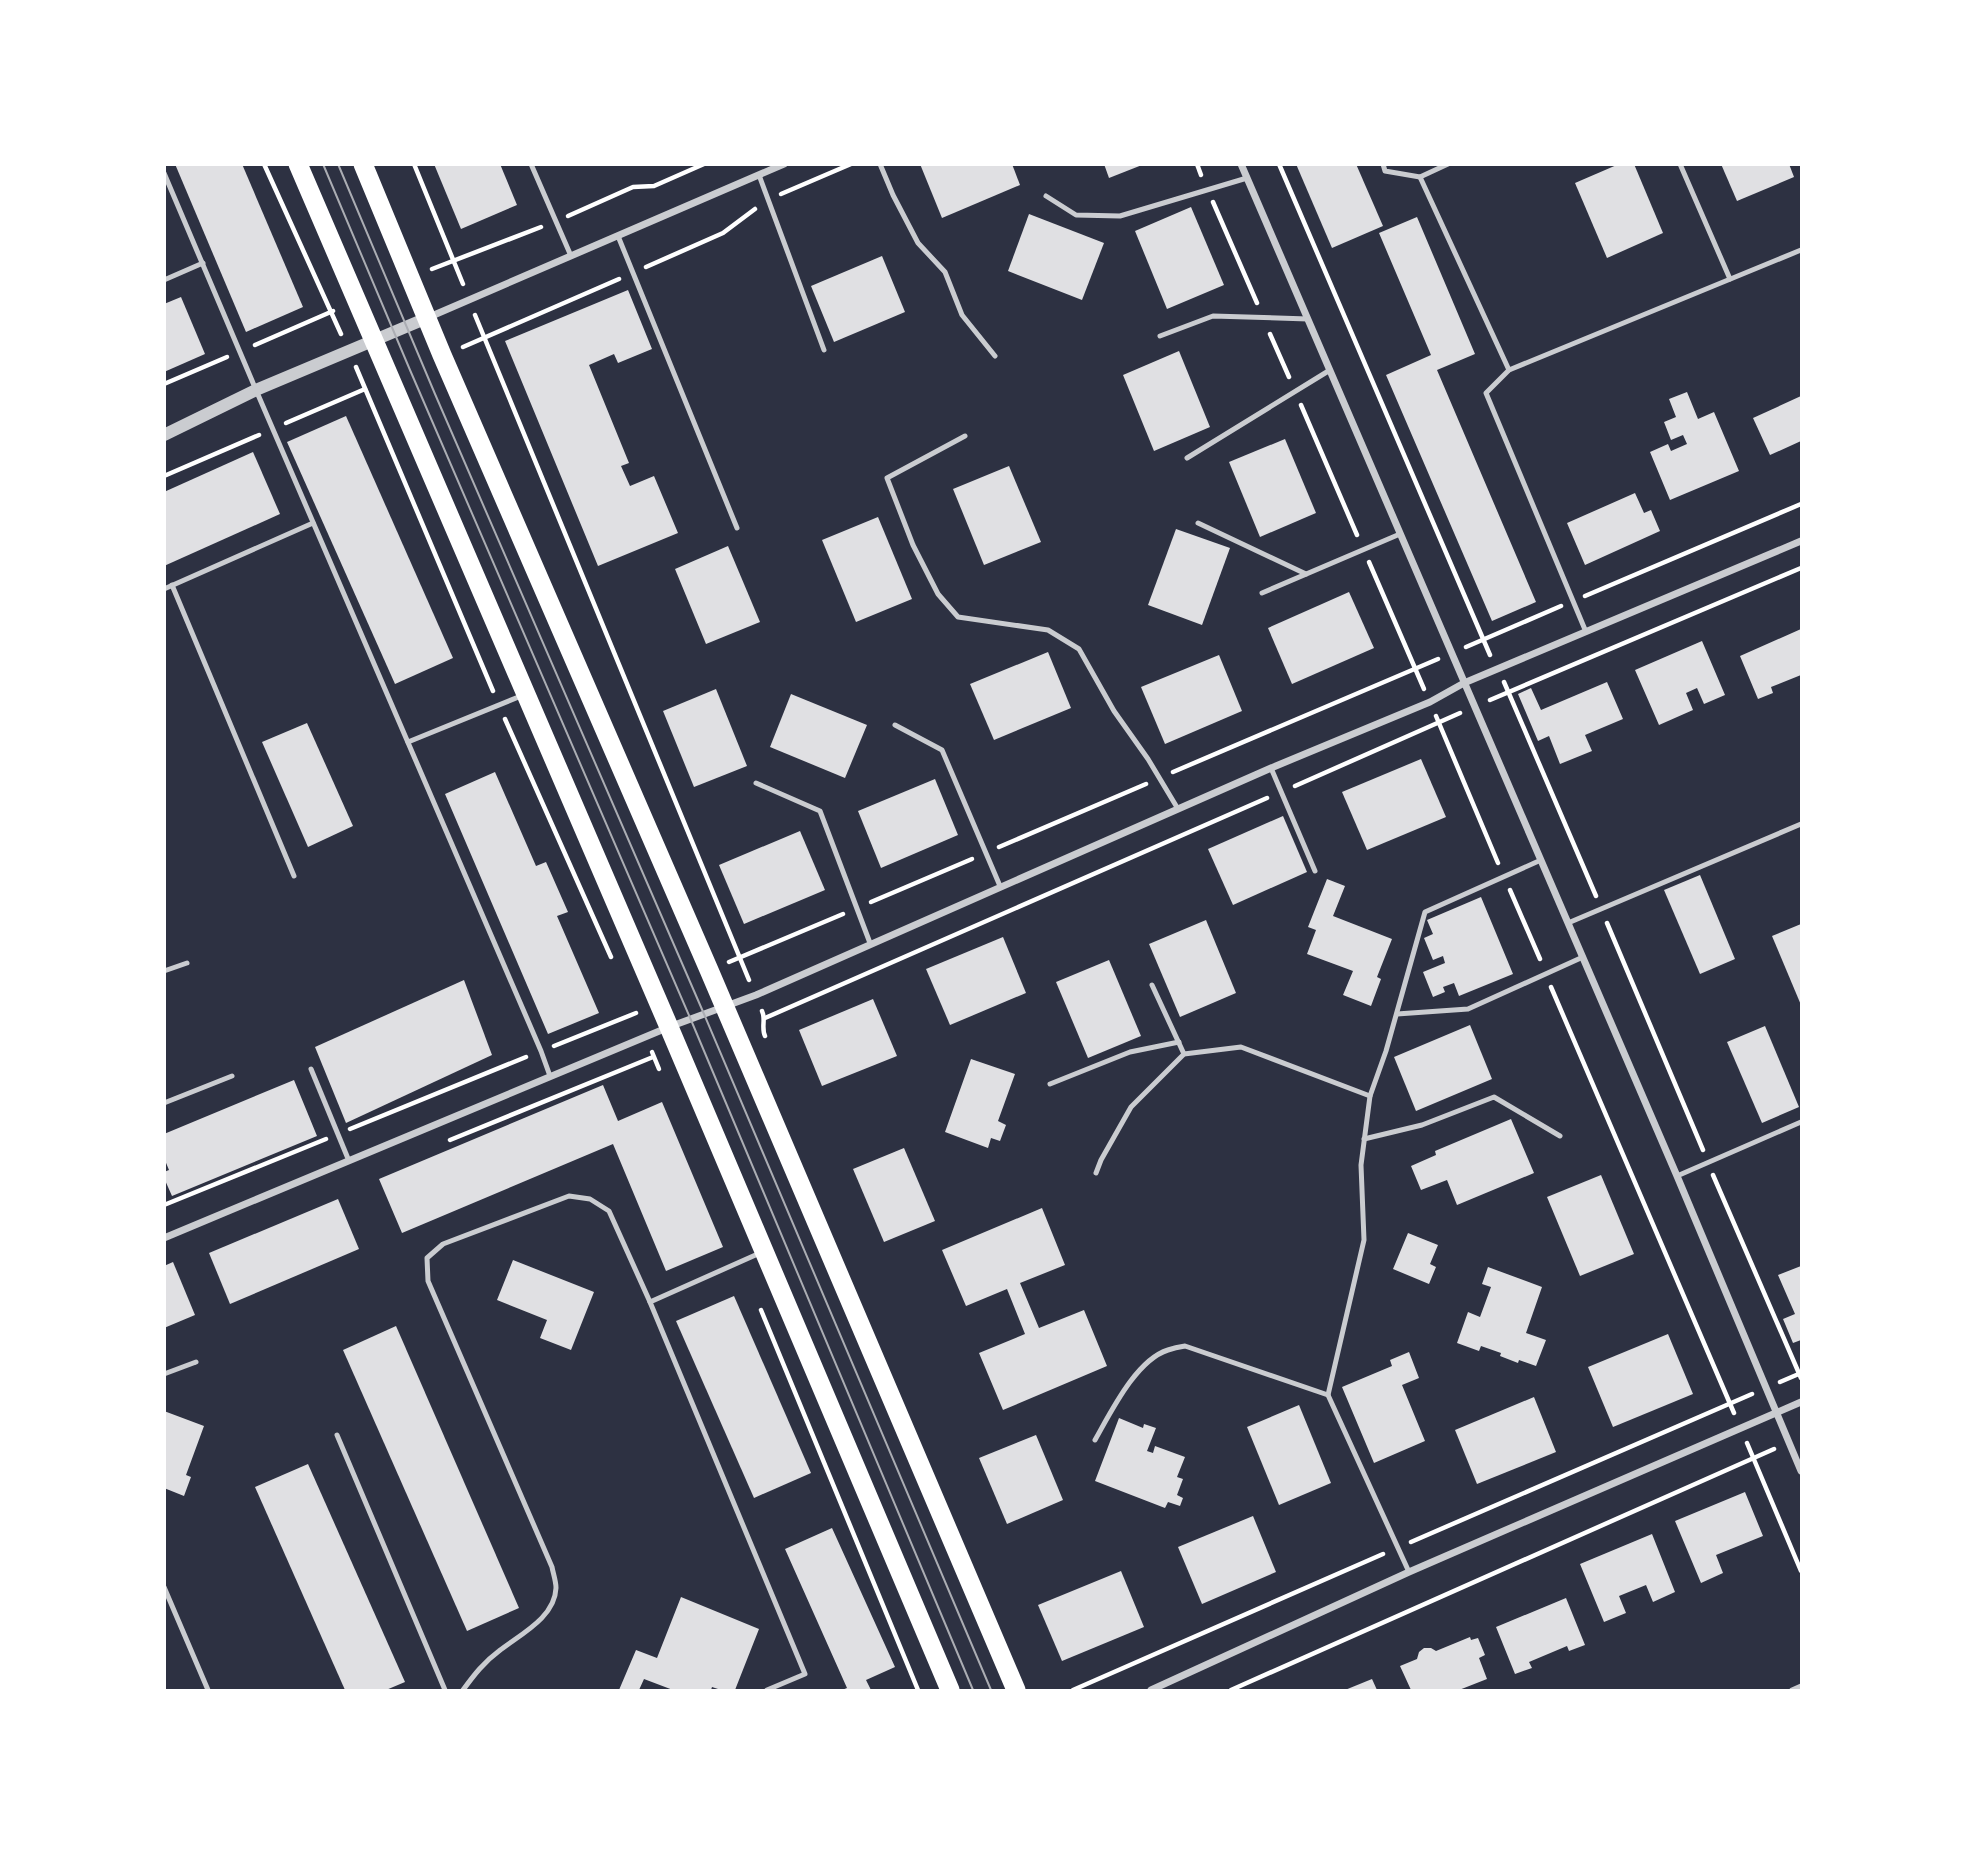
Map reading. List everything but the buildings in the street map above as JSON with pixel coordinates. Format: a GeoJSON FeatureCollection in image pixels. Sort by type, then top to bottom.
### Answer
{"type":"FeatureCollection","features":[{"type":"Feature","properties":{"kind":"highway"},"geometry":{"type":"LineString","coordinates":[[298,164],[950,1690]]}},
{"type":"Feature","properties":{"kind":"highway"},"geometry":{"type":"LineString","coordinates":[[363,164],[1016,1690]]}},
{"type":"Feature","properties":{"kind":"street"},"geometry":{"type":"LineString","coordinates":[[164,435],[256,390],[784,164]]}},
{"type":"Feature","properties":{"kind":"street"},"geometry":{"type":"LineString","coordinates":[[1241,164],[1677,1175],[1801,1471]]}},
{"type":"Feature","properties":{"kind":"street"},"geometry":{"type":"LineString","coordinates":[[166,1238],[550,1076],[756,995],[1271,768],[1430,702],[1464,683],[1801,541]]}},
{"type":"Feature","properties":{"kind":"street"},"geometry":{"type":"LineString","coordinates":[[1151,1690],[1409,1572],[1801,1402]]}},
{"type":"Feature","properties":{"kind":"lane"},"geometry":{"type":"LineString","coordinates":[[531,164],[571,256]]}},
{"type":"Feature","properties":{"kind":"lane"},"geometry":{"type":"LineString","coordinates":[[880,164],[918,243],[945,272],[962,315],[995,356]]}},
{"type":"Feature","properties":{"kind":"lane"},"geometry":{"type":"LineString","coordinates":[[1382,164],[1385,171],[1420,177],[1448,164]]}},
{"type":"Feature","properties":{"kind":"lane"},"geometry":{"type":"LineString","coordinates":[[1680,164],[1730,279]]}},
{"type":"Feature","properties":{"kind":"lane"},"geometry":{"type":"LineString","coordinates":[[164,173],[550,1076]]}},
{"type":"Feature","properties":{"kind":"lane"},"geometry":{"type":"LineString","coordinates":[[759,175],[824,350]]}},
{"type":"Feature","properties":{"kind":"lane"},"geometry":{"type":"LineString","coordinates":[[1420,177],[1508,370]]}},
{"type":"Feature","properties":{"kind":"lane"},"geometry":{"type":"LineString","coordinates":[[1046,196],[1076,215],[1120,215],[1247,178]]}},
{"type":"Feature","properties":{"kind":"lane"},"geometry":{"type":"LineString","coordinates":[[618,236],[737,528]]}},
{"type":"Feature","properties":{"kind":"lane"},"geometry":{"type":"LineString","coordinates":[[1586,632],[1486,393],[1508,370],[1801,250]]}},
{"type":"Feature","properties":{"kind":"lane"},"geometry":{"type":"LineString","coordinates":[[164,280],[203,263]]}},
{"type":"Feature","properties":{"kind":"lane"},"geometry":{"type":"LineString","coordinates":[[1160,336],[1213,316],[1308,319]]}},
{"type":"Feature","properties":{"kind":"lane"},"geometry":{"type":"LineString","coordinates":[[1187,458],[1329,370]]}},
{"type":"Feature","properties":{"kind":"lane"},"geometry":{"type":"LineString","coordinates":[[965,436],[887,478],[914,545],[938,594],[958,617],[1048,630],[1079,649],[1114,711],[1178,809]]}},
{"type":"Feature","properties":{"kind":"lane"},"geometry":{"type":"LineString","coordinates":[[164,589],[313,523]]}},
{"type":"Feature","properties":{"kind":"lane"},"geometry":{"type":"LineString","coordinates":[[1198,523],[1306,574]]}},
{"type":"Feature","properties":{"kind":"lane"},"geometry":{"type":"LineString","coordinates":[[1262,593],[1400,534]]}},
{"type":"Feature","properties":{"kind":"lane"},"geometry":{"type":"LineString","coordinates":[[172,585],[294,876]]}},
{"type":"Feature","properties":{"kind":"lane"},"geometry":{"type":"LineString","coordinates":[[408,742],[525,695]]}},
{"type":"Feature","properties":{"kind":"lane"},"geometry":{"type":"LineString","coordinates":[[895,725],[942,750],[1000,886]]}},
{"type":"Feature","properties":{"kind":"lane"},"geometry":{"type":"LineString","coordinates":[[1271,768],[1315,871]]}},
{"type":"Feature","properties":{"kind":"lane"},"geometry":{"type":"LineString","coordinates":[[756,783],[820,811],[870,943]]}},
{"type":"Feature","properties":{"kind":"lane"},"geometry":{"type":"LineString","coordinates":[[1568,923],[1801,824]]}},
{"type":"Feature","properties":{"kind":"lane"},"geometry":{"type":"LineString","coordinates":[[1409,1572],[1328,1395],[1364,1240],[1361,1165],[1370,1096],[1386,1051],[1425,912],[1541,860]]}},
{"type":"Feature","properties":{"kind":"lane"},"geometry":{"type":"LineString","coordinates":[[1396,1014],[1468,1009],[1583,957]]}},
{"type":"Feature","properties":{"kind":"lane"},"geometry":{"type":"LineString","coordinates":[[164,971],[187,962]]}},
{"type":"Feature","properties":{"kind":"lane"},"geometry":{"type":"LineString","coordinates":[[1152,985],[1184,1054]]}},
{"type":"Feature","properties":{"kind":"lane"},"geometry":{"type":"LineString","coordinates":[[1051,1084],[1130,1052],[1178,1042]]}},
{"type":"Feature","properties":{"kind":"lane"},"geometry":{"type":"LineString","coordinates":[[1096,1173],[1131,1107],[1184,1054],[1241,1047],[1370,1096]]}},
{"type":"Feature","properties":{"kind":"lane"},"geometry":{"type":"LineString","coordinates":[[311,1069],[349,1161]]}},
{"type":"Feature","properties":{"kind":"lane"},"geometry":{"type":"LineString","coordinates":[[164,1102],[232,1076]]}},
{"type":"Feature","properties":{"kind":"lane"},"geometry":{"type":"LineString","coordinates":[[1364,1139],[1422,1125],[1494,1097],[1560,1136]]}},
{"type":"Feature","properties":{"kind":"lane"},"geometry":{"type":"LineString","coordinates":[[1677,1175],[1801,1122]]}},
{"type":"Feature","properties":{"kind":"lane"},"geometry":{"type":"LineString","coordinates":[[463,1690],[479,1668],[500,1650],[526,1634],[550,1608],[556,1590],[552,1567],[428,1281],[427,1258],[443,1244],[569,1196],[590,1199],[609,1211],[650,1302],[805,1674],[767,1690]]}},
{"type":"Feature","properties":{"kind":"lane"},"geometry":{"type":"LineString","coordinates":[[164,1228],[166,1238]]}},
{"type":"Feature","properties":{"kind":"lane"},"geometry":{"type":"LineString","coordinates":[[650,1302],[763,1252]]}},
{"type":"Feature","properties":{"kind":"lane"},"geometry":{"type":"LineString","coordinates":[[1095,1440],[1120,1395],[1144,1365],[1166,1350],[1185,1346],[1328,1395]]}},
{"type":"Feature","properties":{"kind":"lane"},"geometry":{"type":"LineString","coordinates":[[164,1374],[196,1362]]}},
{"type":"Feature","properties":{"kind":"lane"},"geometry":{"type":"LineString","coordinates":[[337,1435],[444,1690]]}},
{"type":"Feature","properties":{"kind":"lane"},"geometry":{"type":"LineString","coordinates":[[164,1587],[208,1690]]}},
{"type":"Feature","properties":{"kind":"lane"},"geometry":{"type":"LineString","coordinates":[[1792,1690],[1801,1686]]}},
{"type":"Feature","properties":{"kind":"path"},"geometry":{"type":"LineString","coordinates":[[264,164],[332,312],[499,705],[614,965]]}},
{"type":"Feature","properties":{"kind":"path"},"geometry":{"type":"LineString","coordinates":[[414,164],[756,995],[765,1018],[763,1032],[769,1045]]}},
{"type":"Feature","properties":{"kind":"path"},"geometry":{"type":"LineString","coordinates":[[410,278],[556,222],[633,187],[653,186],[704,164]]}},
{"type":"Feature","properties":{"kind":"path"},"geometry":{"type":"LineString","coordinates":[[443,355],[723,233],[769,200],[851,164]]}},
{"type":"Feature","properties":{"kind":"path"},"geometry":{"type":"LineString","coordinates":[[1073,1690],[1398,1547],[1801,1375],[1510,692],[1482,640],[1279,164]]}},
{"type":"Feature","properties":{"kind":"path"},"geometry":{"type":"LineString","coordinates":[[164,384],[357,301]]}},
{"type":"Feature","properties":{"kind":"path"},"geometry":{"type":"LineString","coordinates":[[164,476],[389,378]]}},
{"type":"Feature","properties":{"kind":"path"},"geometry":{"type":"LineString","coordinates":[[709,970],[1801,504]]}},
{"type":"Feature","properties":{"kind":"path"},"geometry":{"type":"LineString","coordinates":[[654,993],[631,1002],[662,1076],[685,1066]]}},
{"type":"Feature","properties":{"kind":"path"},"geometry":{"type":"LineString","coordinates":[[164,1205],[636,1013]]}},
{"type":"Feature","properties":{"kind":"path"},"geometry":{"type":"LineString","coordinates":[[757,1299],[918,1690]]}},
{"type":"Feature","properties":{"kind":"path"},"geometry":{"type":"LineString","coordinates":[[1231,1690],[1790,1442]]}},
{"type":"Feature","properties":{"kind":"tram line"},"geometry":{"type":"LineString","coordinates":[[323,164],[691,1020],[973,1690]]}},
{"type":"Feature","properties":{"kind":"tram line"},"geometry":{"type":"LineString","coordinates":[[338,164],[991,1690]]}}]}
